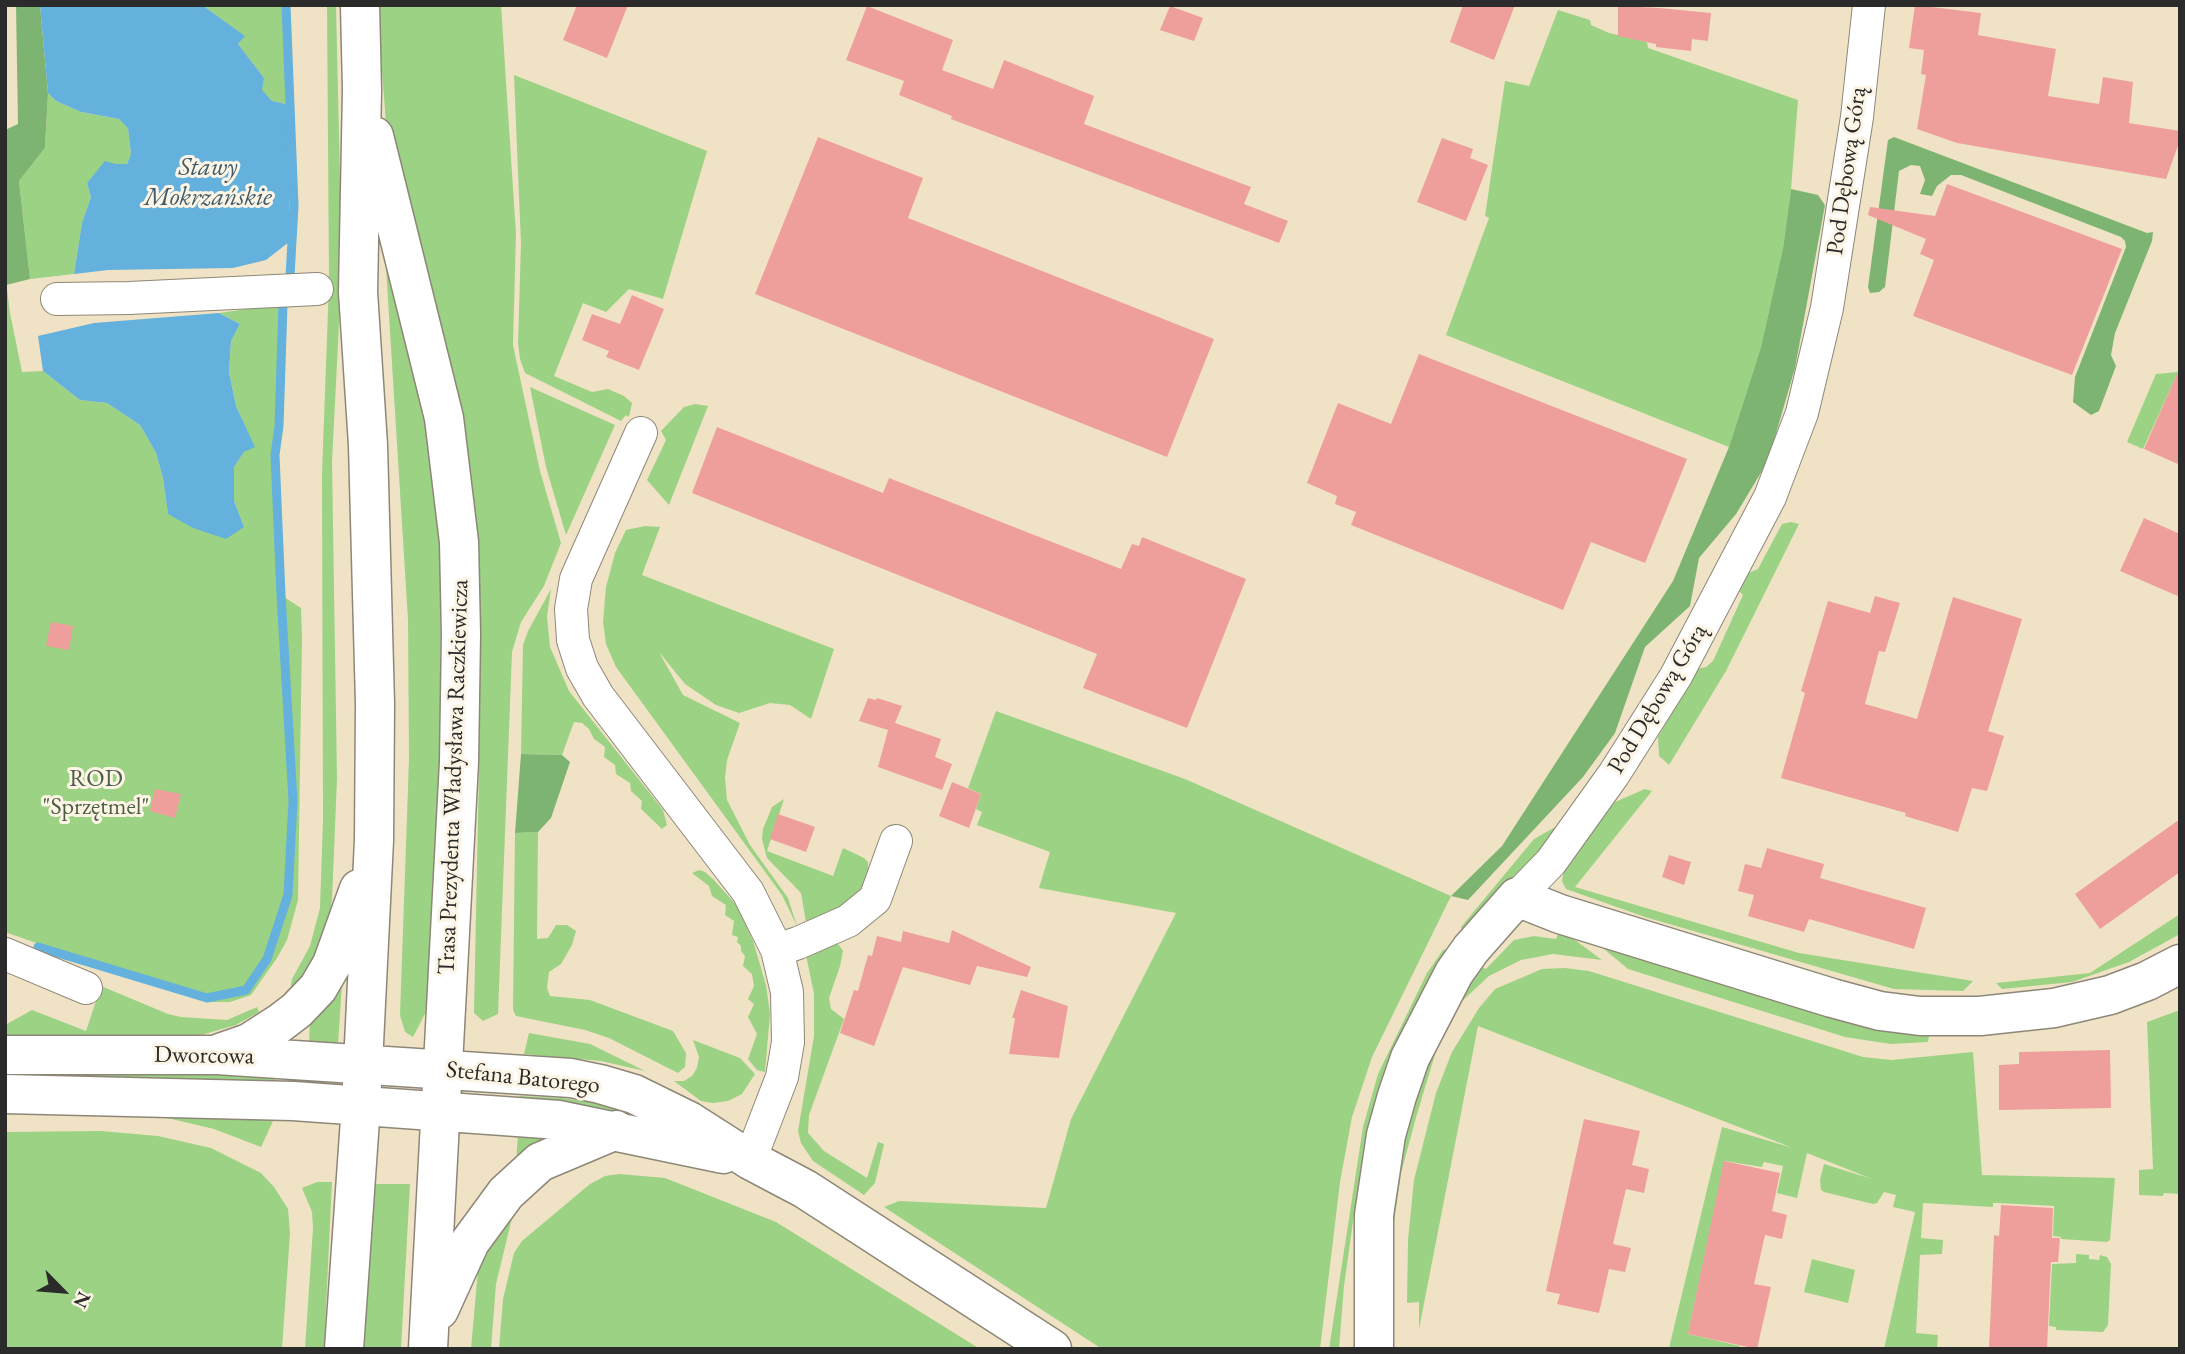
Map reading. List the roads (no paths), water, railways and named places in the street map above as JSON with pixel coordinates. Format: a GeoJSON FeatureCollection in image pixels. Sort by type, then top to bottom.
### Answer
{"type":"FeatureCollection","features":[{"type":"Feature","properties":{"kind":"street","name":"Trasa Prezydenta Władysława Raczkiewicza"},"geometry":{"type":"LineString","coordinates":[[344,1349],[361,1105],[374,840],[375,704],[368,445],[358,292],[362,90],[360,5]]}},
{"type":"Feature","properties":{"kind":"street","name":"Pod Dębową Górą"},"geometry":{"type":"LineString","coordinates":[[1374,1349],[1374,1215],[1386,1135],[1410,1058],[1454,973],[1471,949],[1551,862],[1614,774],[1676,676],[1770,497],[1802,413],[1826,308],[1857,117],[1869,5]]}},
{"type":"Feature","properties":{"kind":"street","name":"Trasa Prezydenta Władysława Raczkiewicza"},"geometry":{"type":"LineString","coordinates":[[362,90],[444,418],[459,542],[459,762],[428,1342]]}},
{"type":"Feature","properties":{"kind":"street"},"geometry":{"type":"LineString","coordinates":[[57,299],[317,289]]}},
{"type":"Feature","properties":{"kind":"street"},"geometry":{"type":"LineString","coordinates":[[641,433],[576,579],[571,609],[575,649],[598,696],[748,892],[777,950],[788,999],[789,1034],[786,1059],[777,1093],[750,1160]]}},
{"type":"Feature","properties":{"kind":"street","name":"Trasa Prezydenta Władysława Raczkiewicza"},"geometry":{"type":"LineString","coordinates":[[217,1055],[249,1042],[280,1023],[318,988],[332,964],[348,924],[374,840]]}},
{"type":"Feature","properties":{"kind":"street"},"geometry":{"type":"LineString","coordinates":[[777,950],[849,921],[875,899],[896,841]]}},
{"type":"Feature","properties":{"kind":"street"},"geometry":{"type":"LineString","coordinates":[[1517,897],[1560,914],[1832,998],[1880,1011],[1920,1016],[1980,1016],[2054,1008],[2110,995],[2147,981],[2180,964]]}},
{"type":"Feature","properties":{"kind":"street"},"geometry":{"type":"LineString","coordinates":[[5,954],[86,988]]}},
{"type":"Feature","properties":{"kind":"street","name":"Dworcowa"},"geometry":{"type":"LineString","coordinates":[[5,1055],[217,1055],[403,1067]]}},
{"type":"Feature","properties":{"kind":"street","name":"Stefana Batorego"},"geometry":{"type":"LineString","coordinates":[[403,1067],[571,1078],[634,1094],[689,1121],[750,1160],[804,1188],[1052,1349]]}},
{"type":"Feature","properties":{"kind":"street","name":"Dworcowa"},"geometry":{"type":"LineString","coordinates":[[5,1094],[293,1101],[401,1108]]}},
{"type":"Feature","properties":{"kind":"street","name":"Stefana Batorego"},"geometry":{"type":"LineString","coordinates":[[401,1108],[559,1120],[750,1160]]}},
{"type":"Feature","properties":{"kind":"street","name":"Stefana Batorego"},"geometry":{"type":"LineString","coordinates":[[428,1342],[470,1242],[506,1193],[540,1162],[616,1130]]}},
{"type":"Feature","properties":{"kind":"street"},"geometry":{"type":"LineString","coordinates":[[1348,1349],[1358,1276],[1374,1215]]}},
{"type":"Feature","properties":{"kind":"water","name":"Stawy Mokrzańskie"},"geometry":{"type":"Polygon","coordinates":[[[40,5],[202,5],[245,36],[238,44],[264,78],[262,90],[272,101],[291,105],[289,242],[266,260],[233,268],[108,270],[74,274],[82,223],[91,197],[87,183],[105,161],[127,164],[131,154],[128,128],[119,119],[81,112],[56,101],[48,93],[40,5]]]}},
{"type":"Feature","properties":{"kind":"water"},"geometry":{"type":"Polygon","coordinates":[[[219,313],[240,324],[231,341],[229,372],[236,406],[255,447],[244,452],[234,467],[234,501],[244,527],[226,539],[193,528],[168,514],[156,453],[140,425],[107,403],[80,400],[43,371],[38,336],[94,323],[219,313]]]}},
{"type":"Feature","properties":{"kind":"waterway"},"geometry":{"type":"LineString","coordinates":[[286,5],[294,206],[290,276]]}},
{"type":"Feature","properties":{"kind":"waterway"},"geometry":{"type":"LineString","coordinates":[[38,947],[207,998],[246,990],[267,959],[288,895],[293,801],[275,455],[279,426],[283,304]]}},
{"type":"Feature","properties":{"kind":"park label","name":"ROD \"Sprzętmel\""},"geometry":{"type":"Point","coordinates":[96,793]}}]}
